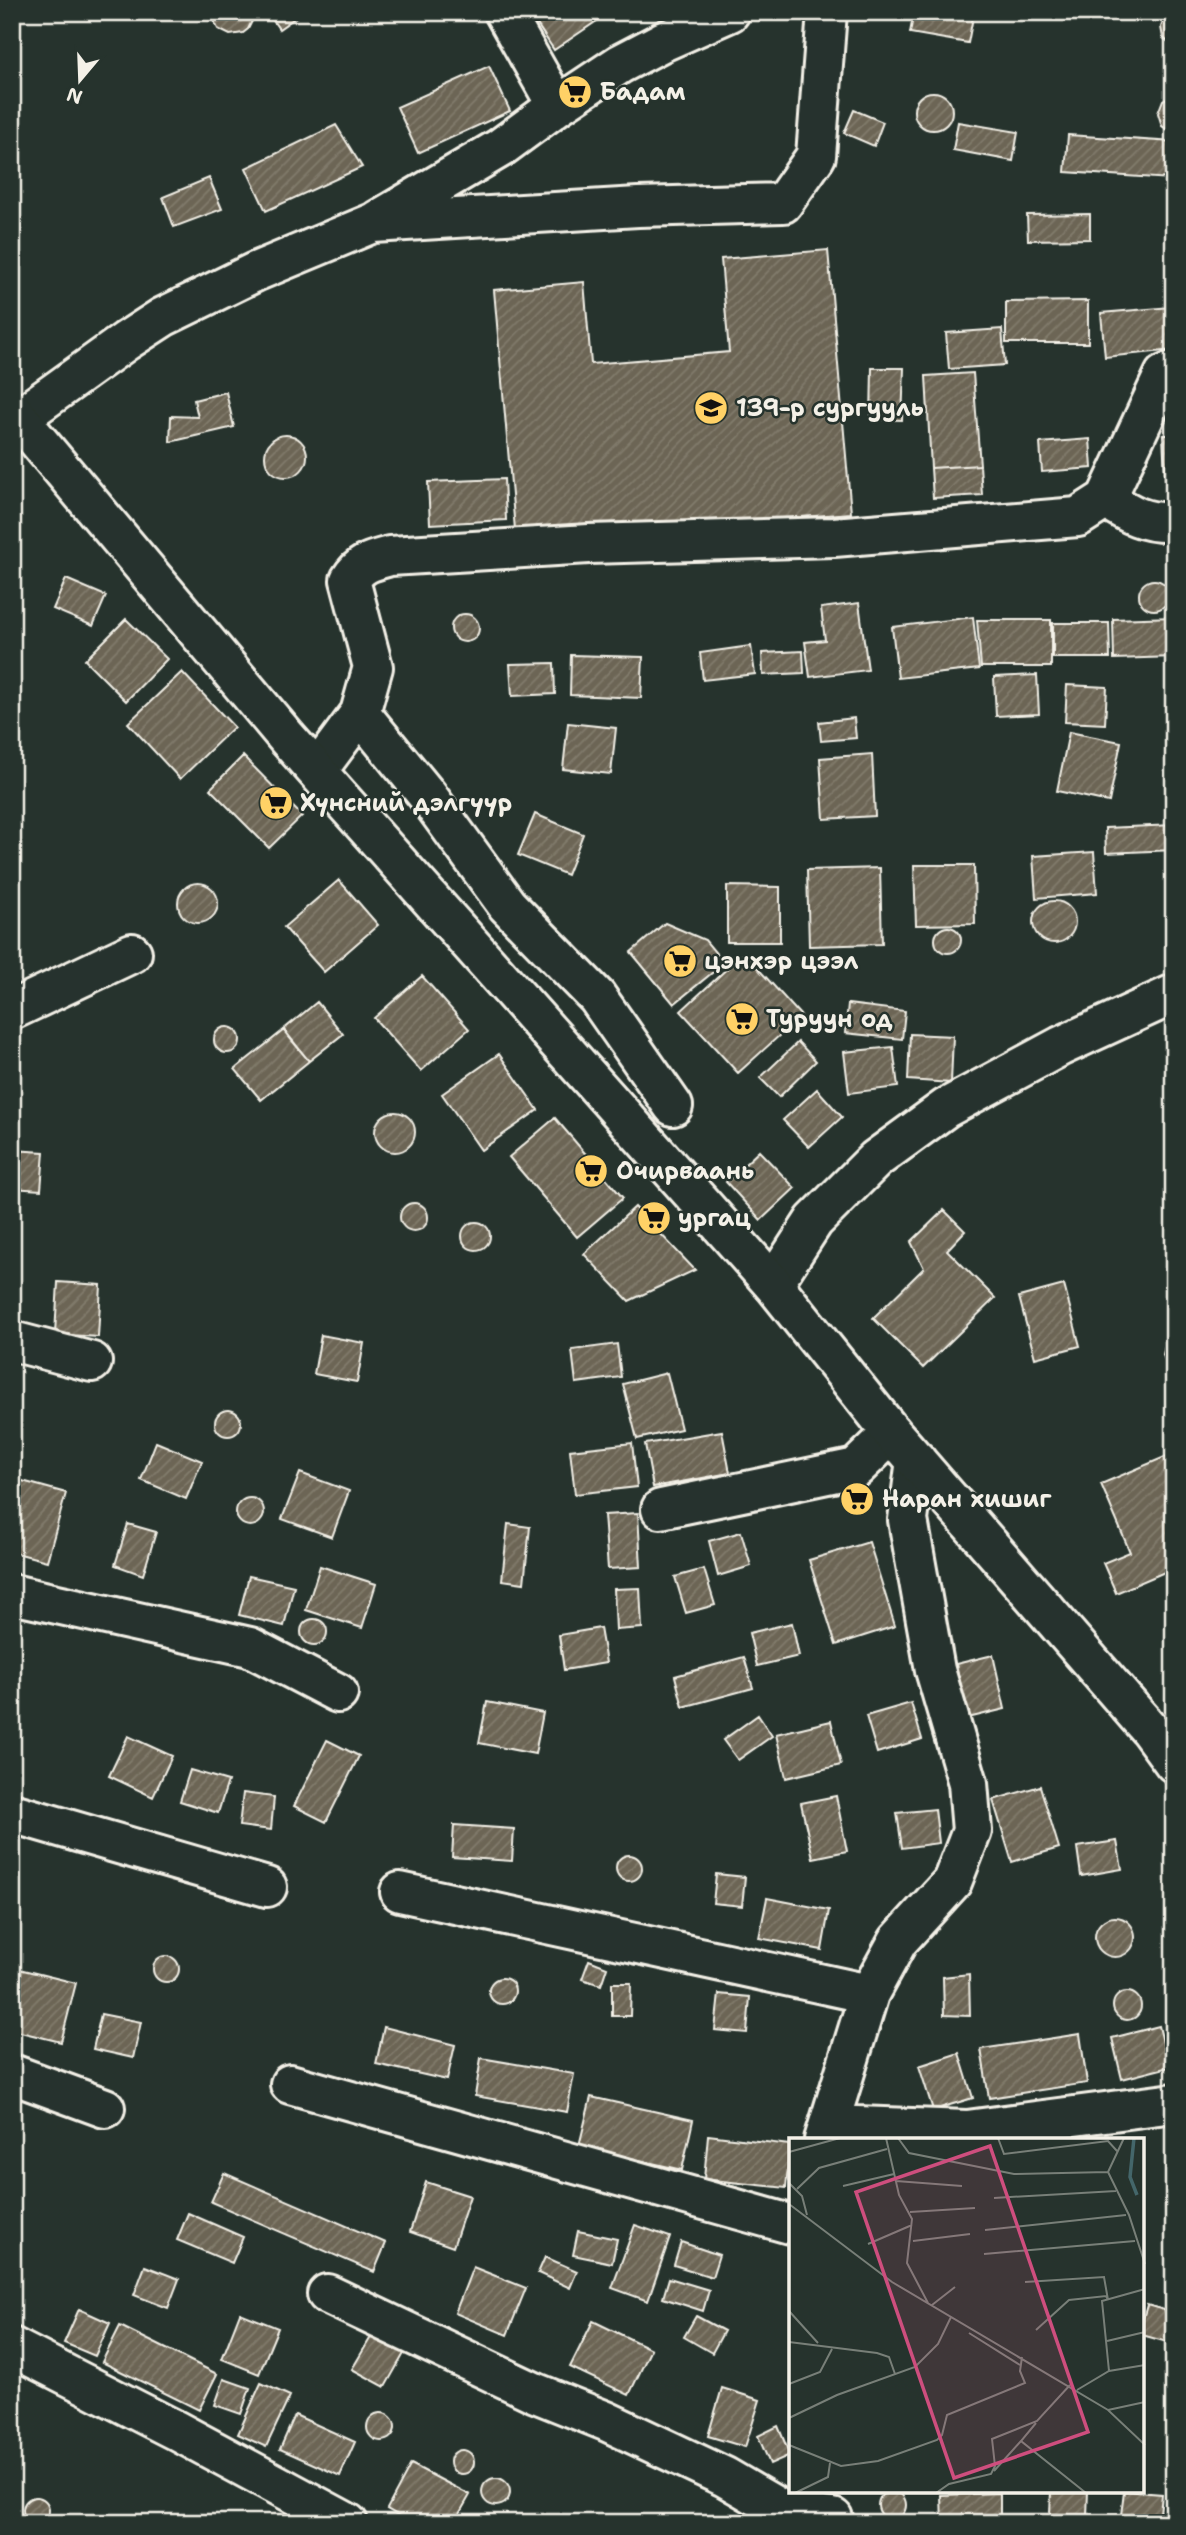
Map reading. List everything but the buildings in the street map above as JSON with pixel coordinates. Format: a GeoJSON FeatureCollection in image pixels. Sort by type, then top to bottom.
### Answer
{"type":"FeatureCollection","features":[{"type":"Feature","properties":{"kind":"street"},"geometry":{"type":"LineString","coordinates":[[504,12],[557,106]]}},
{"type":"Feature","properties":{"kind":"street"},"geometry":{"type":"LineString","coordinates":[[730,12],[620,64],[500,148],[373,223],[255,272],[163,317],[16,414],[317,771],[773,1284],[904,1447],[1149,1729],[1174,1763]]}},
{"type":"Feature","properties":{"kind":"street"},"geometry":{"type":"LineString","coordinates":[[373,223],[638,207],[783,203],[816,156],[827,12]]}},
{"type":"Feature","properties":{"kind":"street"},"geometry":{"type":"LineString","coordinates":[[317,771],[359,713],[373,667],[350,580],[357,569],[368,562],[390,555],[589,544],[834,537],[1077,517],[1106,499],[1164,374],[1174,371]]}},
{"type":"Feature","properties":{"kind":"street"},"geometry":{"type":"LineString","coordinates":[[1106,499],[1133,517],[1174,522]]}},
{"type":"Feature","properties":{"kind":"street"},"geometry":{"type":"LineString","coordinates":[[359,713],[427,795],[507,905],[597,997],[673,1106]]}},
{"type":"Feature","properties":{"kind":"street"},"geometry":{"type":"LineString","coordinates":[[12,1010],[132,953]]}},
{"type":"Feature","properties":{"kind":"street"},"geometry":{"type":"LineString","coordinates":[[773,1284],[814,1222],[876,1159],[946,1108],[1061,1046],[1174,994]]}},
{"type":"Feature","properties":{"kind":"street"},"geometry":{"type":"LineString","coordinates":[[12,1341],[92,1362]]}},
{"type":"Feature","properties":{"kind":"street"},"geometry":{"type":"LineString","coordinates":[[661,1509],[856,1468],[904,1447]]}},
{"type":"Feature","properties":{"kind":"street"},"geometry":{"type":"LineString","coordinates":[[904,1447],[908,1520],[935,1670],[968,1783],[972,1831],[952,1882],[898,1941],[869,1994],[826,2132],[967,2130],[1174,2103]]}},
{"type":"Feature","properties":{"kind":"street"},"geometry":{"type":"LineString","coordinates":[[12,1594],[250,1647],[338,1693]]}},
{"type":"Feature","properties":{"kind":"street"},"geometry":{"type":"LineString","coordinates":[[12,1814],[267,1887]]}},
{"type":"Feature","properties":{"kind":"street"},"geometry":{"type":"LineString","coordinates":[[400,1892],[869,1994]]}},
{"type":"Feature","properties":{"kind":"street"},"geometry":{"type":"LineString","coordinates":[[12,2074],[105,2108]]}},
{"type":"Feature","properties":{"kind":"street"},"geometry":{"type":"LineString","coordinates":[[290,2084],[789,2224]]}},
{"type":"Feature","properties":{"kind":"street"},"geometry":{"type":"LineString","coordinates":[[327,2294],[536,2393],[606,2421],[724,2477],[785,2512],[835,2511]]}},
{"type":"Feature","properties":{"kind":"street"},"geometry":{"type":"LineString","coordinates":[[12,2347],[177,2431],[348,2523]]}},
{"type":"Feature","properties":{"kind":"place","name":"Бадам"},"geometry":{"type":"Point","coordinates":[575,92]}},
{"type":"Feature","properties":{"kind":"place","name":"139-р сургууль"},"geometry":{"type":"Point","coordinates":[711,408]}},
{"type":"Feature","properties":{"kind":"place","name":"Хүнсний дэлгүүр"},"geometry":{"type":"Point","coordinates":[276,803]}},
{"type":"Feature","properties":{"kind":"place","name":"цэнхэр цээл"},"geometry":{"type":"Point","coordinates":[680,961]}},
{"type":"Feature","properties":{"kind":"place","name":"Туруун од"},"geometry":{"type":"Point","coordinates":[742,1019]}},
{"type":"Feature","properties":{"kind":"place","name":"Очирваань"},"geometry":{"type":"Point","coordinates":[591,1171]}},
{"type":"Feature","properties":{"kind":"place","name":"ургац"},"geometry":{"type":"Point","coordinates":[654,1218]}},
{"type":"Feature","properties":{"kind":"place","name":"Наран хишиг"},"geometry":{"type":"Point","coordinates":[857,1499]}}]}
